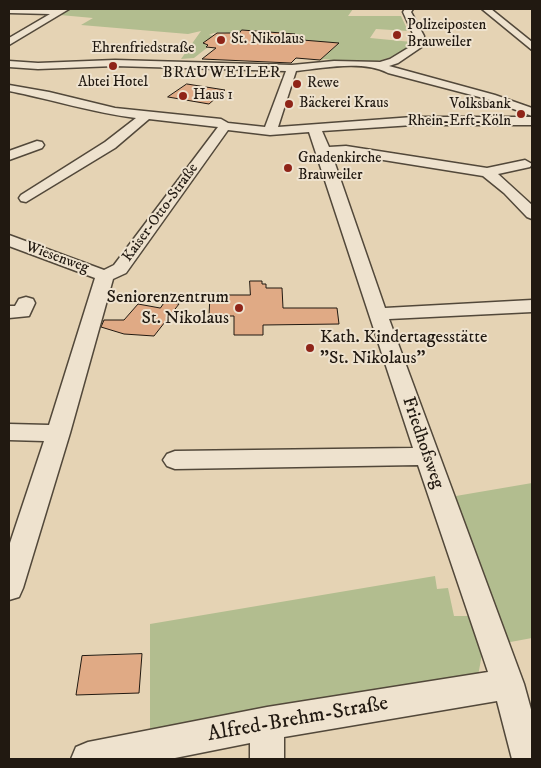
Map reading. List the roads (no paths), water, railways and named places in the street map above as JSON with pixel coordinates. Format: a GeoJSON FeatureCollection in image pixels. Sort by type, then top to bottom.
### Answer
{"type":"FeatureCollection","features":[{"type":"Feature","properties":{"kind":"street"},"geometry":{"type":"LineString","coordinates":[[380,65],[394,61],[418,46],[419,36],[406,12],[409,9]]}},
{"type":"Feature","properties":{"kind":"street"},"geometry":{"type":"LineString","coordinates":[[486,9],[532,47]]}},
{"type":"Feature","properties":{"kind":"street"},"geometry":{"type":"LineString","coordinates":[[9,14],[62,11]]}},
{"type":"Feature","properties":{"kind":"street"},"geometry":{"type":"LineString","coordinates":[[9,42],[62,11]]}},
{"type":"Feature","properties":{"kind":"street"},"geometry":{"type":"LineString","coordinates":[[9,14],[44,20]]}},
{"type":"Feature","properties":{"kind":"street"},"geometry":{"type":"LineString","coordinates":[[16,28],[31,29]]}},
{"type":"Feature","properties":{"kind":"street"},"geometry":{"type":"LineString","coordinates":[[518,36],[532,36]]}},
{"type":"Feature","properties":{"kind":"street","name":"Ehrenfriedstraße"},"geometry":{"type":"LineString","coordinates":[[9,64],[127,63],[292,68],[334,64],[380,65]]}},
{"type":"Feature","properties":{"kind":"street"},"geometry":{"type":"LineString","coordinates":[[9,76],[25,65]]}},
{"type":"Feature","properties":{"kind":"street"},"geometry":{"type":"LineString","coordinates":[[380,65],[392,71],[491,97],[532,112]]}},
{"type":"Feature","properties":{"kind":"street"},"geometry":{"type":"LineString","coordinates":[[270,131],[292,68]]}},
{"type":"Feature","properties":{"kind":"street"},"geometry":{"type":"LineString","coordinates":[[9,88],[144,117],[221,124],[270,131],[413,121],[532,121]]}},
{"type":"Feature","properties":{"kind":"street"},"geometry":{"type":"LineString","coordinates":[[26,198],[110,145],[144,117]]}},
{"type":"Feature","properties":{"kind":"street","name":"Kaiser-Otto-Straße"},"geometry":{"type":"LineString","coordinates":[[9,588],[59,433],[105,276],[120,269],[225,126]]}},
{"type":"Feature","properties":{"kind":"street","name":"Friedhofsweg"},"geometry":{"type":"LineString","coordinates":[[314,128],[324,151],[426,456],[508,684],[529,759]]}},
{"type":"Feature","properties":{"kind":"street"},"geometry":{"type":"LineString","coordinates":[[9,156],[37,145]]}},
{"type":"Feature","properties":{"kind":"street"},"geometry":{"type":"LineString","coordinates":[[324,151],[346,150],[487,172],[525,164]]}},
{"type":"Feature","properties":{"kind":"street"},"geometry":{"type":"LineString","coordinates":[[487,172],[509,190],[532,214]]}},
{"type":"Feature","properties":{"kind":"street","name":"Wiesenweg"},"geometry":{"type":"LineString","coordinates":[[9,240],[105,276]]}},
{"type":"Feature","properties":{"kind":"street"},"geometry":{"type":"LineString","coordinates":[[9,312],[22,312],[26,303]]}},
{"type":"Feature","properties":{"kind":"street"},"geometry":{"type":"LineString","coordinates":[[377,314],[532,306]]}},
{"type":"Feature","properties":{"kind":"street"},"geometry":{"type":"LineString","coordinates":[[9,432],[59,433]]}},
{"type":"Feature","properties":{"kind":"street"},"geometry":{"type":"LineString","coordinates":[[175,460],[338,459],[426,456]]}},
{"type":"Feature","properties":{"kind":"street","name":"Alfred-Brehm-Straße"},"geometry":{"type":"LineString","coordinates":[[88,759],[267,724],[508,684]]}},
{"type":"Feature","properties":{"kind":"street"},"geometry":{"type":"LineString","coordinates":[[267,724],[267,759]]}},
{"type":"Feature","properties":{"kind":"place","name":"Polizeiposten Brauweiler"},"geometry":{"type":"Point","coordinates":[397,35]}},
{"type":"Feature","properties":{"kind":"place","name":"St. Nikolaus"},"geometry":{"type":"Point","coordinates":[221,40]}},
{"type":"Feature","properties":{"kind":"place","name":"Abtei Hotel"},"geometry":{"type":"Point","coordinates":[113,66]}},
{"type":"Feature","properties":{"kind":"place","name":"Rewe"},"geometry":{"type":"Point","coordinates":[297,84]}},
{"type":"Feature","properties":{"kind":"place","name":"Haus 1"},"geometry":{"type":"Point","coordinates":[183,96]}},
{"type":"Feature","properties":{"kind":"place","name":"Bäckerei Kraus"},"geometry":{"type":"Point","coordinates":[289,104]}},
{"type":"Feature","properties":{"kind":"place","name":"Volksbank Rhein-Erft-Köln"},"geometry":{"type":"Point","coordinates":[521,114]}},
{"type":"Feature","properties":{"kind":"place","name":"Gnadenkirche Brauweiler"},"geometry":{"type":"Point","coordinates":[288,168]}},
{"type":"Feature","properties":{"kind":"place","name":"Seniorenzentrum St. Nikolaus"},"geometry":{"type":"Point","coordinates":[239,308]}},
{"type":"Feature","properties":{"kind":"place","name":"Kath. Kindertagesstätte \"St. Nikolaus\""},"geometry":{"type":"Point","coordinates":[310,348]}},
{"type":"Feature","properties":{"kind":"district","name":"BRAUWEILER"},"geometry":{"type":"Point","coordinates":[222,74]}}]}
